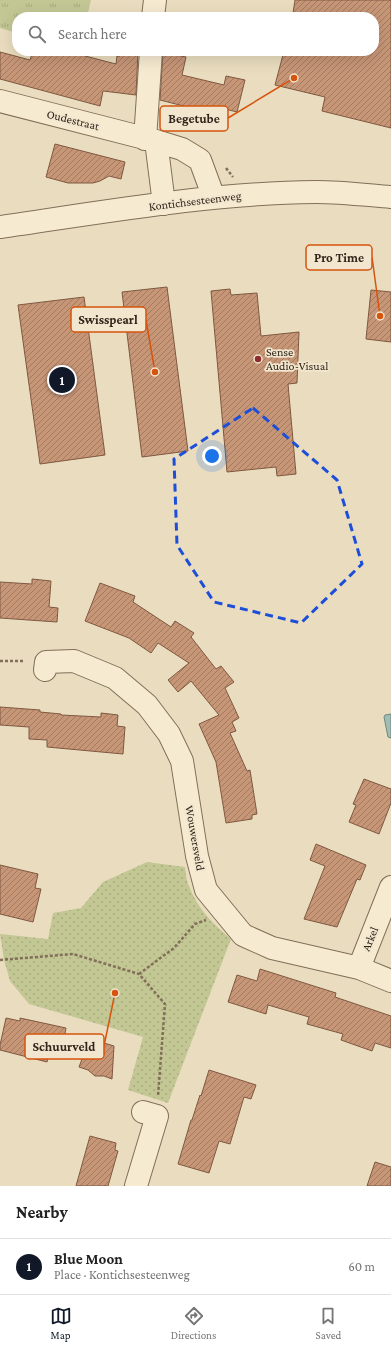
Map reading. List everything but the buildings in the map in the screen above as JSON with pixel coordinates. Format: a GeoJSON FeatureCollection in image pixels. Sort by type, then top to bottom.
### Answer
{"type":"FeatureCollection","features":[{"type":"Feature","properties":{"kind":"street"},"geometry":{"type":"LineString","coordinates":[[154,12],[155,0]]}},
{"type":"Feature","properties":{"kind":"street"},"geometry":{"type":"LineString","coordinates":[[151,56],[151,140],[164,204]]}},
{"type":"Feature","properties":{"kind":"street","name":"Oudestraat"},"geometry":{"type":"LineString","coordinates":[[0,101],[151,140],[182,150],[200,160],[214,198]]}},
{"type":"Feature","properties":{"kind":"street","name":"Kontichsesteenweg"},"geometry":{"type":"LineString","coordinates":[[0,227],[164,204],[251,194],[317,192],[391,197]]}},
{"type":"Feature","properties":{"kind":"street","name":"Wouwersveld"},"geometry":{"type":"LineString","coordinates":[[46,666],[74,661],[115,678],[147,705],[169,734],[182,762],[197,856],[206,890],[243,935],[272,948],[359,968],[391,980]]}},
{"type":"Feature","properties":{"kind":"street","name":"Arkel"},"geometry":{"type":"LineString","coordinates":[[359,968],[391,888]]}},
{"type":"Feature","properties":{"kind":"street"},"geometry":{"type":"LineString","coordinates":[[136,1186],[150,1114]]}},
{"type":"Feature","properties":{"kind":"path"},"geometry":{"type":"LineString","coordinates":[[0,661],[46,666]]}},
{"type":"Feature","properties":{"kind":"path"},"geometry":{"type":"LineString","coordinates":[[139,974],[174,948],[195,924],[224,913]]}},
{"type":"Feature","properties":{"kind":"path"},"geometry":{"type":"LineString","coordinates":[[0,960],[73,954],[139,974],[165,1004],[150,1114]]}},
{"type":"Feature","properties":{"kind":"highlighted area"},"geometry":{"type":"Polygon","coordinates":[[[253,408],[337,480],[362,564],[301,623],[214,602],[177,545],[174,459],[253,408]]]}},
{"type":"Feature","properties":{"kind":"green space"},"geometry":{"type":"Polygon","coordinates":[[[0,0],[91,0],[88,12],[12,12],[12,32],[0,28],[0,0]]]}},
{"type":"Feature","properties":{"kind":"green space"},"geometry":{"type":"Polygon","coordinates":[[[147,862],[185,867],[188,884],[196,901],[212,921],[231,939],[168,1103],[128,1090],[143,1037],[29,1004],[10,981],[4,960],[0,934],[48,939],[53,913],[81,908],[103,882],[147,862]]]}},
{"type":"Feature","properties":{"kind":"water"},"geometry":{"type":"Polygon","coordinates":[[[391,714],[391,738],[388,737],[384,717],[385,715],[391,714]]]}},
{"type":"Feature","properties":{"kind":"place","name":"Begetube"},"geometry":{"type":"Point","coordinates":[294,78]}},
{"type":"Feature","properties":{"kind":"place","name":"Pro Time"},"geometry":{"type":"Point","coordinates":[380,316]}},
{"type":"Feature","properties":{"kind":"place","name":"Sense Audio-Visual"},"geometry":{"type":"Point","coordinates":[258,359]}},
{"type":"Feature","properties":{"kind":"place","name":"Swisspearl"},"geometry":{"type":"Point","coordinates":[155,372]}},
{"type":"Feature","properties":{"kind":"place","name":"Blue Moon"},"geometry":{"type":"Point","coordinates":[62,380]}},
{"type":"Feature","properties":{"kind":"place","name":"Schuurveld"},"geometry":{"type":"Point","coordinates":[115,993]}}]}
